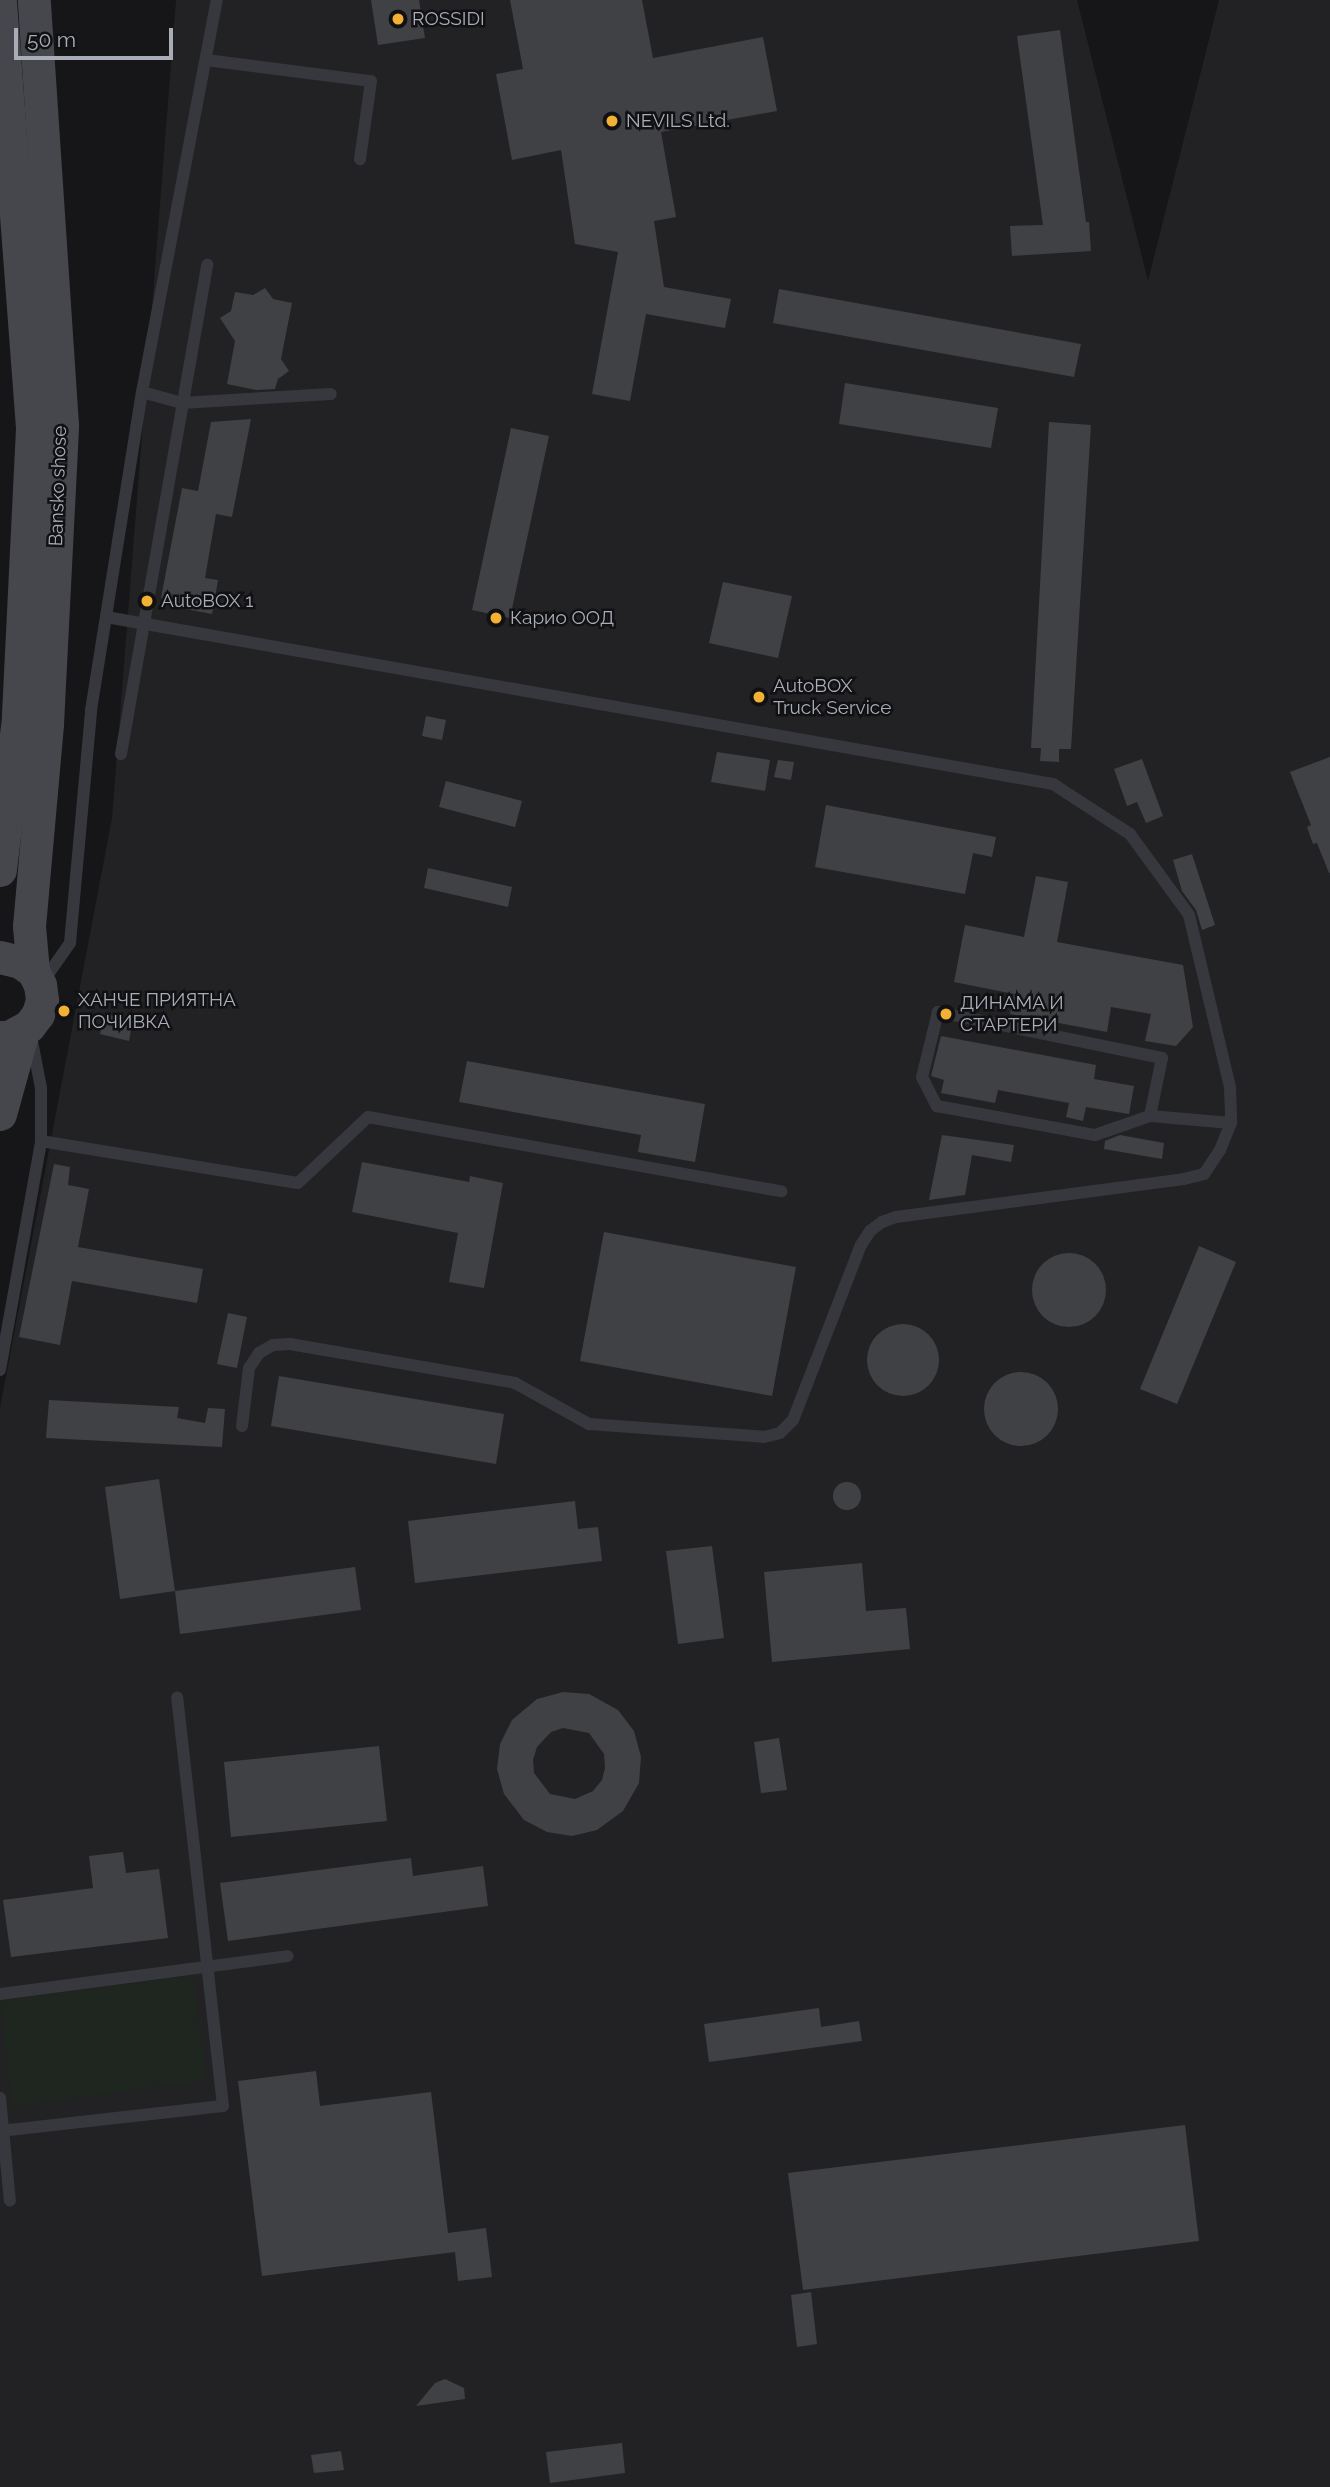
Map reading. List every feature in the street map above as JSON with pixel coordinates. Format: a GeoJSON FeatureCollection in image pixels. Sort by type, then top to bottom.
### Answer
{"type":"FeatureCollection","features":[{"type":"Feature","properties":{"kind":"main road","name":"Bansko shose"},"geometry":{"type":"LineString","coordinates":[[17,1031],[38,1014],[42,1000],[36,978],[29,926],[47,724],[62,425],[34,0]]}},
{"type":"Feature","properties":{"kind":"main road","name":"Bansko shose"},"geometry":{"type":"LineString","coordinates":[[0,2],[32,428],[18,718],[0,870]]}},
{"type":"Feature","properties":{"kind":"main road"},"geometry":{"type":"LineString","coordinates":[[0,957],[20,962],[36,978]]}},
{"type":"Feature","properties":{"kind":"main road"},"geometry":{"type":"LineString","coordinates":[[0,1114],[17,1031]]}},
{"type":"Feature","properties":{"kind":"lane"},"geometry":{"type":"LineString","coordinates":[[36,978],[71,943],[91,710],[142,392],[217,0]]}},
{"type":"Feature","properties":{"kind":"lane"},"geometry":{"type":"LineString","coordinates":[[206,60],[371,81],[360,159]]}},
{"type":"Feature","properties":{"kind":"lane"},"geometry":{"type":"LineString","coordinates":[[121,754],[207,264]]}},
{"type":"Feature","properties":{"kind":"lane"},"geometry":{"type":"LineString","coordinates":[[142,392],[182,403],[331,394]]}},
{"type":"Feature","properties":{"kind":"lane"},"geometry":{"type":"LineString","coordinates":[[106,617],[144,621],[1053,784],[1130,834],[1189,915],[1230,1087],[1231,1123],[1220,1150],[1204,1174],[882,1222],[870,1231],[861,1245],[793,1420],[780,1433],[764,1437],[589,1424],[515,1383],[290,1344],[273,1345],[259,1353],[249,1368],[242,1426]]}},
{"type":"Feature","properties":{"kind":"lane"},"geometry":{"type":"LineString","coordinates":[[1150,1116],[1162,1058],[938,1012],[922,1077],[937,1106],[1095,1135],[1150,1116],[1231,1123]]}},
{"type":"Feature","properties":{"kind":"lane"},"geometry":{"type":"LineString","coordinates":[[0,1370],[41,1141],[41,1088],[17,1031]]}},
{"type":"Feature","properties":{"kind":"lane"},"geometry":{"type":"LineString","coordinates":[[41,1141],[298,1183],[368,1117],[781,1191]]}},
{"type":"Feature","properties":{"kind":"lane"},"geometry":{"type":"LineString","coordinates":[[2,2131],[223,2106],[177,1698]]}},
{"type":"Feature","properties":{"kind":"lane"},"geometry":{"type":"LineString","coordinates":[[0,1994],[287,1956]]}},
{"type":"Feature","properties":{"kind":"lane"},"geometry":{"type":"LineString","coordinates":[[0,2098],[10,2201]]}},
{"type":"Feature","properties":{"kind":"shaded area"},"geometry":{"type":"Polygon","coordinates":[[[176,0],[1077,0],[1148,281],[1219,0],[1330,0],[1330,2487],[0,2487],[0,1408],[112,818],[176,0]]]}},
{"type":"Feature","properties":{"kind":"shaded area"},"geometry":{"type":"Polygon","coordinates":[[[193,1975],[207,2080],[12,2107],[0,2001],[193,1975]]]}},
{"type":"Feature","properties":{"kind":"building","name":"ROSSIDI"},"geometry":{"type":"Polygon","coordinates":[[[371,0],[419,0],[425,38],[378,45],[371,0]]]}},
{"type":"Feature","properties":{"kind":"building","name":"NEVILS Ltd."},"geometry":{"type":"Polygon","coordinates":[[[510,0],[642,0],[653,58],[763,37],[777,111],[661,132],[676,217],[654,221],[664,287],[731,299],[725,328],[646,314],[630,401],[592,394],[618,252],[575,244],[561,150],[512,160],[496,74],[523,69],[510,0]]]}},
{"type":"Feature","properties":{"kind":"building"},"geometry":{"type":"Polygon","coordinates":[[[1060,30],[1091,251],[1012,256],[1010,226],[1043,225],[1017,36],[1060,30]]]}},
{"type":"Feature","properties":{"kind":"building"},"geometry":{"type":"Polygon","coordinates":[[[265,288],[273,299],[292,303],[281,359],[289,371],[278,379],[275,389],[256,390],[227,384],[235,341],[220,318],[231,311],[235,292],[253,295],[265,288]]]}},
{"type":"Feature","properties":{"kind":"building"},"geometry":{"type":"Polygon","coordinates":[[[779,289],[1081,344],[1074,377],[773,323],[779,289]]]}},
{"type":"Feature","properties":{"kind":"building"},"geometry":{"type":"Polygon","coordinates":[[[845,383],[998,408],[991,448],[839,424],[845,383]]]}},
{"type":"Feature","properties":{"kind":"building"},"geometry":{"type":"Polygon","coordinates":[[[251,419],[232,517],[216,514],[205,578],[218,580],[212,614],[165,605],[166,599],[161,598],[182,488],[198,491],[211,422],[251,419]]]}},
{"type":"Feature","properties":{"kind":"building"},"geometry":{"type":"Polygon","coordinates":[[[1049,422],[1091,425],[1071,749],[1059,749],[1059,762],[1040,761],[1041,748],[1031,748],[1049,422]]]}},
{"type":"Feature","properties":{"kind":"building"},"geometry":{"type":"Polygon","coordinates":[[[511,428],[549,436],[510,618],[472,610],[511,428]]]}},
{"type":"Feature","properties":{"kind":"building"},"geometry":{"type":"Polygon","coordinates":[[[723,582],[792,596],[778,658],[709,643],[723,582]]]}},
{"type":"Feature","properties":{"kind":"building"},"geometry":{"type":"Polygon","coordinates":[[[426,716],[446,720],[442,740],[422,736],[426,716]]]}},
{"type":"Feature","properties":{"kind":"building"},"geometry":{"type":"Polygon","coordinates":[[[717,752],[770,760],[765,791],[711,782],[717,752]]]}},
{"type":"Feature","properties":{"kind":"building"},"geometry":{"type":"Polygon","coordinates":[[[1330,757],[1329,873],[1317,843],[1313,844],[1307,827],[1311,825],[1290,772],[1330,757]]]}},
{"type":"Feature","properties":{"kind":"building"},"geometry":{"type":"Polygon","coordinates":[[[1142,759],[1163,816],[1146,823],[1137,802],[1127,806],[1114,769],[1142,759]]]}},
{"type":"Feature","properties":{"kind":"building"},"geometry":{"type":"Polygon","coordinates":[[[778,760],[794,762],[791,780],[774,777],[778,760]]]}},
{"type":"Feature","properties":{"kind":"building"},"geometry":{"type":"Polygon","coordinates":[[[446,781],[522,801],[515,827],[439,807],[446,781]]]}},
{"type":"Feature","properties":{"kind":"building"},"geometry":{"type":"Polygon","coordinates":[[[826,805],[996,837],[992,857],[973,853],[965,894],[815,867],[826,805]]]}},
{"type":"Feature","properties":{"kind":"building"},"geometry":{"type":"Polygon","coordinates":[[[1192,854],[1215,925],[1202,930],[1196,910],[1182,891],[1173,860],[1192,854]]]}},
{"type":"Feature","properties":{"kind":"building"},"geometry":{"type":"Polygon","coordinates":[[[428,868],[512,887],[508,907],[424,888],[428,868]]]}},
{"type":"Feature","properties":{"kind":"building"},"geometry":{"type":"Polygon","coordinates":[[[1036,876],[1068,882],[1057,942],[1183,965],[1193,1027],[1176,1046],[1145,1041],[1151,1014],[1111,1007],[1107,1032],[1010,1014],[1014,994],[954,982],[965,925],[1024,937],[1036,876]]]}},
{"type":"Feature","properties":{"kind":"building"},"geometry":{"type":"Polygon","coordinates":[[[104,1014],[133,1019],[129,1041],[100,1034],[104,1014]]]}},
{"type":"Feature","properties":{"kind":"building"},"geometry":{"type":"Polygon","coordinates":[[[941,1036],[1096,1065],[1094,1079],[1134,1086],[1129,1114],[1086,1107],[1083,1121],[1066,1117],[1069,1103],[998,1090],[995,1103],[941,1093],[944,1080],[931,1076],[941,1036]]]}},
{"type":"Feature","properties":{"kind":"building"},"geometry":{"type":"Polygon","coordinates":[[[467,1061],[705,1104],[695,1162],[638,1152],[641,1135],[459,1102],[467,1061]]]}},
{"type":"Feature","properties":{"kind":"building"},"geometry":{"type":"Polygon","coordinates":[[[942,1135],[1014,1145],[1011,1162],[972,1155],[965,1195],[929,1200],[942,1135]]]}},
{"type":"Feature","properties":{"kind":"building"},"geometry":{"type":"Polygon","coordinates":[[[1120,1135],[1164,1143],[1162,1159],[1104,1149],[1105,1141],[1120,1135]]]}},
{"type":"Feature","properties":{"kind":"building"},"geometry":{"type":"Polygon","coordinates":[[[362,1162],[469,1182],[470,1176],[503,1183],[484,1288],[449,1282],[458,1233],[352,1212],[362,1162]]]}},
{"type":"Feature","properties":{"kind":"building"},"geometry":{"type":"Polygon","coordinates":[[[54,1164],[70,1167],[68,1185],[89,1189],[78,1247],[203,1269],[197,1303],[72,1281],[60,1345],[19,1337],[54,1164]]]}},
{"type":"Feature","properties":{"kind":"building"},"geometry":{"type":"Polygon","coordinates":[[[604,1232],[796,1267],[772,1396],[580,1361],[604,1232]]]}},
{"type":"Feature","properties":{"kind":"building"},"geometry":{"type":"Polygon","coordinates":[[[1199,1246],[1236,1262],[1177,1404],[1140,1389],[1199,1246]]]}},
{"type":"Feature","properties":{"kind":"building"},"geometry":{"type":"Polygon","coordinates":[[[1062,1253],[1076,1253],[1090,1259],[1100,1269],[1106,1290],[1100,1311],[1090,1321],[1076,1327],[1062,1327],[1048,1321],[1038,1311],[1032,1297],[1032,1283],[1038,1269],[1048,1259],[1062,1253]]]}},
{"type":"Feature","properties":{"kind":"building"},"geometry":{"type":"Polygon","coordinates":[[[228,1313],[247,1317],[237,1368],[217,1364],[228,1313]]]}},
{"type":"Feature","properties":{"kind":"building"},"geometry":{"type":"Polygon","coordinates":[[[903,1324],[923,1330],[933,1340],[939,1360],[933,1380],[923,1390],[903,1396],[883,1390],[873,1380],[867,1360],[873,1340],[883,1330],[903,1324]]]}},
{"type":"Feature","properties":{"kind":"building"},"geometry":{"type":"Polygon","coordinates":[[[1021,1372],[1035,1375],[1047,1383],[1055,1395],[1058,1409],[1055,1423],[1047,1435],[1035,1443],[1021,1446],[1007,1443],[995,1435],[987,1423],[984,1409],[987,1395],[995,1383],[1007,1375],[1021,1372]]]}},
{"type":"Feature","properties":{"kind":"building"},"geometry":{"type":"Polygon","coordinates":[[[279,1376],[504,1414],[496,1464],[271,1426],[279,1376]]]}},
{"type":"Feature","properties":{"kind":"building"},"geometry":{"type":"Polygon","coordinates":[[[49,1400],[179,1407],[177,1418],[205,1423],[208,1408],[225,1409],[222,1447],[46,1438],[49,1400]]]}},
{"type":"Feature","properties":{"kind":"building"},"geometry":{"type":"Polygon","coordinates":[[[159,1479],[175,1591],[120,1599],[105,1487],[159,1479]]]}},
{"type":"Feature","properties":{"kind":"building"},"geometry":{"type":"Polygon","coordinates":[[[847,1482],[857,1486],[861,1496],[857,1506],[847,1510],[837,1506],[833,1496],[837,1486],[847,1482]]]}},
{"type":"Feature","properties":{"kind":"building"},"geometry":{"type":"Polygon","coordinates":[[[575,1501],[578,1529],[598,1527],[602,1561],[415,1583],[408,1521],[575,1501]]]}},
{"type":"Feature","properties":{"kind":"building"},"geometry":{"type":"Polygon","coordinates":[[[712,1546],[724,1638],[678,1644],[666,1551],[712,1546]]]}},
{"type":"Feature","properties":{"kind":"building"},"geometry":{"type":"Polygon","coordinates":[[[862,1563],[866,1611],[906,1608],[910,1649],[772,1662],[764,1572],[862,1563]]]}},
{"type":"Feature","properties":{"kind":"building"},"geometry":{"type":"Polygon","coordinates":[[[355,1567],[361,1610],[180,1634],[175,1591],[355,1567]]]}},
{"type":"Feature","properties":{"kind":"building"},"geometry":{"type":"Polygon","coordinates":[[[563,1692],[589,1694],[618,1710],[634,1731],[641,1757],[639,1783],[623,1811],[597,1830],[572,1836],[547,1832],[524,1820],[504,1794],[497,1769],[500,1744],[512,1720],[537,1699],[563,1692]],[[563,1728],[551,1732],[537,1747],[533,1760],[534,1773],[550,1794],[575,1799],[593,1791],[602,1780],[604,1754],[589,1733],[563,1728]]]}},
{"type":"Feature","properties":{"kind":"building"},"geometry":{"type":"Polygon","coordinates":[[[779,1738],[787,1790],[761,1793],[754,1742],[779,1738]]]}},
{"type":"Feature","properties":{"kind":"building"},"geometry":{"type":"Polygon","coordinates":[[[379,1746],[387,1821],[231,1837],[224,1762],[379,1746]]]}},
{"type":"Feature","properties":{"kind":"building"},"geometry":{"type":"Polygon","coordinates":[[[123,1852],[126,1873],[159,1869],[168,1938],[11,1957],[3,1900],[93,1888],[89,1856],[123,1852]]]}},
{"type":"Feature","properties":{"kind":"building"},"geometry":{"type":"Polygon","coordinates":[[[411,1858],[413,1876],[483,1866],[488,1906],[228,1941],[220,1883],[411,1858]]]}},
{"type":"Feature","properties":{"kind":"building"},"geometry":{"type":"Polygon","coordinates":[[[819,2008],[821,2027],[859,2021],[862,2041],[709,2062],[704,2024],[819,2008]]]}},
{"type":"Feature","properties":{"kind":"building"},"geometry":{"type":"Polygon","coordinates":[[[316,2071],[320,2106],[431,2092],[448,2233],[486,2228],[492,2277],[458,2281],[455,2252],[262,2276],[238,2081],[316,2071]]]}},
{"type":"Feature","properties":{"kind":"building"},"geometry":{"type":"Polygon","coordinates":[[[1185,2125],[1199,2241],[803,2290],[788,2173],[1185,2125]]]}},
{"type":"Feature","properties":{"kind":"building"},"geometry":{"type":"Polygon","coordinates":[[[811,2292],[817,2344],[797,2347],[791,2295],[811,2292]]]}},
{"type":"Feature","properties":{"kind":"building"},"geometry":{"type":"Polygon","coordinates":[[[445,2379],[464,2388],[465,2399],[416,2406],[435,2383],[445,2379]]]}},
{"type":"Feature","properties":{"kind":"building"},"geometry":{"type":"Polygon","coordinates":[[[622,2443],[625,2473],[550,2483],[546,2452],[622,2443]]]}},
{"type":"Feature","properties":{"kind":"building"},"geometry":{"type":"Polygon","coordinates":[[[341,2451],[344,2470],[314,2473],[311,2455],[341,2451]]]}},
{"type":"Feature","properties":{"kind":"place","name":"ROSSIDI"},"geometry":{"type":"Point","coordinates":[398,19]}},
{"type":"Feature","properties":{"kind":"place","name":"NEVILS Ltd."},"geometry":{"type":"Point","coordinates":[612,121]}},
{"type":"Feature","properties":{"kind":"place","name":"AutoBOX 1"},"geometry":{"type":"Point","coordinates":[147,601]}},
{"type":"Feature","properties":{"kind":"place","name":"Карио ООД"},"geometry":{"type":"Point","coordinates":[496,618]}},
{"type":"Feature","properties":{"kind":"place","name":"AutoBOX Truck Service"},"geometry":{"type":"Point","coordinates":[759,697]}},
{"type":"Feature","properties":{"kind":"place","name":"ХАНЧЕ ПРИЯТНА ПОЧИВКА"},"geometry":{"type":"Point","coordinates":[64,1011]}},
{"type":"Feature","properties":{"kind":"place","name":"ДИНАМА И СТАРТЕРИ"},"geometry":{"type":"Point","coordinates":[946,1014]}}]}
